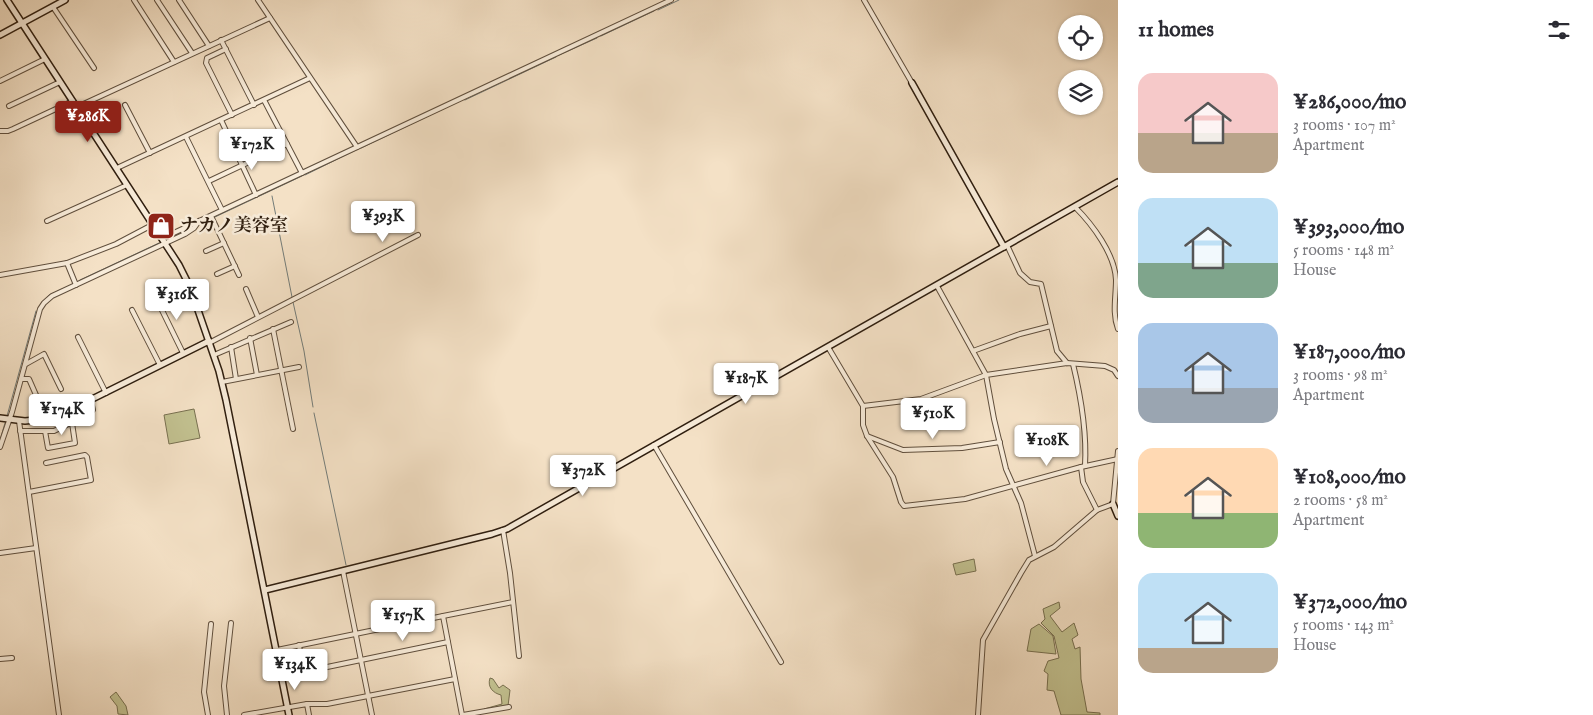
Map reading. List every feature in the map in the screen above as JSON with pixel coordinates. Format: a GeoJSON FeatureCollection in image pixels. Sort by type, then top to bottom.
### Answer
{"type":"FeatureCollection","features":[{"type":"Feature","properties":{"kind":"street"},"geometry":{"type":"LineString","coordinates":[[7,0],[154,224],[190,287],[222,382],[288,712]]}},
{"type":"Feature","properties":{"kind":"street"},"geometry":{"type":"LineString","coordinates":[[0,35],[65,0]]}},
{"type":"Feature","properties":{"kind":"street"},"geometry":{"type":"LineString","coordinates":[[134,0],[174,62]]}},
{"type":"Feature","properties":{"kind":"street"},"geometry":{"type":"LineString","coordinates":[[157,0],[192,54]]}},
{"type":"Feature","properties":{"kind":"street"},"geometry":{"type":"LineString","coordinates":[[179,0],[209,46]]}},
{"type":"Feature","properties":{"kind":"street"},"geometry":{"type":"LineString","coordinates":[[258,0],[357,147]]}},
{"type":"Feature","properties":{"kind":"street"},"geometry":{"type":"LineString","coordinates":[[0,447],[10,420],[42,306],[52,296],[222,210],[670,0]]}},
{"type":"Feature","properties":{"kind":"street"},"geometry":{"type":"LineString","coordinates":[[864,0],[1020,273],[1030,282],[1041,284],[1057,351],[1067,363]]}},
{"type":"Feature","properties":{"kind":"street"},"geometry":{"type":"LineString","coordinates":[[53,7],[94,68]]}},
{"type":"Feature","properties":{"kind":"street"},"geometry":{"type":"LineString","coordinates":[[77,107],[270,18]]}},
{"type":"Feature","properties":{"kind":"street"},"geometry":{"type":"LineString","coordinates":[[221,40],[254,105]]}},
{"type":"Feature","properties":{"kind":"street"},"geometry":{"type":"LineString","coordinates":[[226,49],[205,61],[232,115]]}},
{"type":"Feature","properties":{"kind":"street"},"geometry":{"type":"LineString","coordinates":[[0,81],[45,59]]}},
{"type":"Feature","properties":{"kind":"street"},"geometry":{"type":"LineString","coordinates":[[117,168],[310,78]]}},
{"type":"Feature","properties":{"kind":"street"},"geometry":{"type":"LineString","coordinates":[[9,106],[60,82]]}},
{"type":"Feature","properties":{"kind":"street"},"geometry":{"type":"LineString","coordinates":[[264,100],[302,173]]}},
{"type":"Feature","properties":{"kind":"street"},"geometry":{"type":"LineString","coordinates":[[0,131],[13,129],[73,101]]}},
{"type":"Feature","properties":{"kind":"street"},"geometry":{"type":"LineString","coordinates":[[125,105],[150,153]]}},
{"type":"Feature","properties":{"kind":"street"},"geometry":{"type":"LineString","coordinates":[[220,120],[256,194]]}},
{"type":"Feature","properties":{"kind":"street"},"geometry":{"type":"LineString","coordinates":[[186,137],[222,210]]}},
{"type":"Feature","properties":{"kind":"street"},"geometry":{"type":"LineString","coordinates":[[208,181],[287,144]]}},
{"type":"Feature","properties":{"kind":"street"},"geometry":{"type":"LineString","coordinates":[[265,590],[503,530],[938,286],[1118,182]]}},
{"type":"Feature","properties":{"kind":"street"},"geometry":{"type":"LineString","coordinates":[[47,221],[127,185]]}},
{"type":"Feature","properties":{"kind":"street"},"geometry":{"type":"LineString","coordinates":[[1075,207],[1096,230],[1114,266],[1116,282],[1114,316],[1118,330]]}},
{"type":"Feature","properties":{"kind":"street"},"geometry":{"type":"LineString","coordinates":[[211,216],[239,274]]}},
{"type":"Feature","properties":{"kind":"street"},"geometry":{"type":"LineString","coordinates":[[0,275],[67,263],[116,244],[154,224]]}},
{"type":"Feature","properties":{"kind":"street"},"geometry":{"type":"LineString","coordinates":[[0,418],[19,421],[47,420],[61,416],[418,235]]}},
{"type":"Feature","properties":{"kind":"street"},"geometry":{"type":"LineString","coordinates":[[206,251],[224,243]]}},
{"type":"Feature","properties":{"kind":"street"},"geometry":{"type":"LineString","coordinates":[[67,263],[76,285]]}},
{"type":"Feature","properties":{"kind":"street"},"geometry":{"type":"LineString","coordinates":[[217,274],[235,266]]}},
{"type":"Feature","properties":{"kind":"street"},"geometry":{"type":"LineString","coordinates":[[938,286],[986,375],[1006,469],[1024,512],[1034,556]]}},
{"type":"Feature","properties":{"kind":"street"},"geometry":{"type":"LineString","coordinates":[[246,289],[258,317]]}},
{"type":"Feature","properties":{"kind":"street"},"geometry":{"type":"LineString","coordinates":[[155,296],[183,353]]}},
{"type":"Feature","properties":{"kind":"street"},"geometry":{"type":"LineString","coordinates":[[132,310],[160,366]]}},
{"type":"Feature","properties":{"kind":"street"},"geometry":{"type":"LineString","coordinates":[[214,355],[291,322]]}},
{"type":"Feature","properties":{"kind":"street"},"geometry":{"type":"LineString","coordinates":[[973,351],[1020,334],[1051,326]]}},
{"type":"Feature","properties":{"kind":"street"},"geometry":{"type":"LineString","coordinates":[[272,329],[293,429]]}},
{"type":"Feature","properties":{"kind":"street"},"geometry":{"type":"LineString","coordinates":[[78,337],[106,393]]}},
{"type":"Feature","properties":{"kind":"street"},"geometry":{"type":"LineString","coordinates":[[250,338],[257,375]]}},
{"type":"Feature","properties":{"kind":"street"},"geometry":{"type":"LineString","coordinates":[[231,347],[236,379]]}},
{"type":"Feature","properties":{"kind":"street"},"geometry":{"type":"LineString","coordinates":[[828,347],[863,406],[863,425],[867,436],[893,477],[904,506],[965,499],[1083,466],[1118,459]]}},
{"type":"Feature","properties":{"kind":"street"},"geometry":{"type":"LineString","coordinates":[[26,364],[44,354],[61,389]]}},
{"type":"Feature","properties":{"kind":"street"},"geometry":{"type":"LineString","coordinates":[[863,406],[921,399],[986,375],[1067,363],[1105,366],[1114,370],[1118,376]]}},
{"type":"Feature","properties":{"kind":"street"},"geometry":{"type":"LineString","coordinates":[[1073,364],[1083,414],[1086,453],[1082,482],[1097,510]]}},
{"type":"Feature","properties":{"kind":"street"},"geometry":{"type":"LineString","coordinates":[[222,382],[299,367]]}},
{"type":"Feature","properties":{"kind":"street"},"geometry":{"type":"LineString","coordinates":[[22,378],[29,379],[47,420]]}},
{"type":"Feature","properties":{"kind":"street"},"geometry":{"type":"LineString","coordinates":[[20,431],[54,431],[89,414],[93,410],[91,401]]}},
{"type":"Feature","properties":{"kind":"street"},"geometry":{"type":"LineString","coordinates":[[19,421],[59,715]]}},
{"type":"Feature","properties":{"kind":"street"},"geometry":{"type":"LineString","coordinates":[[44,431],[48,448],[75,443],[72,423]]}},
{"type":"Feature","properties":{"kind":"street"},"geometry":{"type":"LineString","coordinates":[[867,436],[902,450],[962,448],[1000,442]]}},
{"type":"Feature","properties":{"kind":"street"},"geometry":{"type":"LineString","coordinates":[[654,445],[781,662]]}},
{"type":"Feature","properties":{"kind":"street"},"geometry":{"type":"LineString","coordinates":[[1118,451],[1113,504],[1118,516]]}},
{"type":"Feature","properties":{"kind":"street"},"geometry":{"type":"LineString","coordinates":[[29,492],[91,480],[87,457],[84,455],[46,463]]}},
{"type":"Feature","properties":{"kind":"street"},"geometry":{"type":"LineString","coordinates":[[978,715],[983,640],[1029,560],[1054,546],[1097,510],[1113,504]]}},
{"type":"Feature","properties":{"kind":"street"},"geometry":{"type":"LineString","coordinates":[[503,530],[519,656]]}},
{"type":"Feature","properties":{"kind":"street"},"geometry":{"type":"LineString","coordinates":[[0,553],[36,548]]}},
{"type":"Feature","properties":{"kind":"street"},"geometry":{"type":"LineString","coordinates":[[344,571],[372,715]]}},
{"type":"Feature","properties":{"kind":"street"},"geometry":{"type":"LineString","coordinates":[[277,650],[513,602]]}},
{"type":"Feature","properties":{"kind":"street"},"geometry":{"type":"LineString","coordinates":[[443,616],[463,715],[509,707]]}},
{"type":"Feature","properties":{"kind":"street"},"geometry":{"type":"LineString","coordinates":[[227,715],[224,686],[231,623]]}},
{"type":"Feature","properties":{"kind":"street"},"geometry":{"type":"LineString","coordinates":[[208,715],[204,692],[211,624]]}},
{"type":"Feature","properties":{"kind":"street"},"geometry":{"type":"LineString","coordinates":[[299,645],[304,672],[448,642]]}},
{"type":"Feature","properties":{"kind":"street"},"geometry":{"type":"LineString","coordinates":[[0,660],[12,658]]}},
{"type":"Feature","properties":{"kind":"street"},"geometry":{"type":"LineString","coordinates":[[244,715],[288,712],[307,704],[327,704],[455,679]]}},
{"type":"Feature","properties":{"kind":"street"},"geometry":{"type":"LineString","coordinates":[[307,704],[309,715]]}},
{"type":"Feature","properties":{"kind":"shaded area"},"geometry":{"type":"Polygon","coordinates":[[[194,409],[200,438],[169,444],[164,415],[194,409]]]}},
{"type":"Feature","properties":{"kind":"shaded area"},"geometry":{"type":"Polygon","coordinates":[[[974,559],[976,571],[956,575],[953,564],[974,559]]]}},
{"type":"Feature","properties":{"kind":"shaded area"},"geometry":{"type":"Polygon","coordinates":[[[1059,602],[1060,608],[1050,616],[1062,632],[1074,623],[1078,635],[1072,639],[1075,649],[1080,647],[1081,679],[1087,712],[1100,713],[1100,715],[1061,715],[1054,691],[1047,690],[1048,674],[1044,671],[1048,661],[1059,658],[1054,636],[1041,623],[1045,619],[1043,609],[1059,602]]]}},
{"type":"Feature","properties":{"kind":"shaded area"},"geometry":{"type":"Polygon","coordinates":[[[1039,624],[1053,636],[1056,654],[1027,651],[1031,629],[1039,624]]]}},
{"type":"Feature","properties":{"kind":"shaded area"},"geometry":{"type":"Polygon","coordinates":[[[490,678],[493,679],[499,688],[503,685],[510,690],[508,706],[484,710],[502,704],[501,695],[495,693],[490,687],[490,678]]]}},
{"type":"Feature","properties":{"kind":"shaded area"},"geometry":{"type":"Polygon","coordinates":[[[116,692],[126,706],[128,715],[118,714],[117,706],[110,697],[116,692]]]}},
{"type":"Feature","properties":{"kind":"waterway"},"geometry":{"type":"LineString","coordinates":[[658,10],[679,0]]}},
{"type":"Feature","properties":{"kind":"waterway"},"geometry":{"type":"LineString","coordinates":[[601,36],[654,11]]}},
{"type":"Feature","properties":{"kind":"waterway"},"geometry":{"type":"LineString","coordinates":[[559,55],[597,38]]}},
{"type":"Feature","properties":{"kind":"waterway"},"geometry":{"type":"LineString","coordinates":[[465,100],[556,57]]}},
{"type":"Feature","properties":{"kind":"waterway"},"geometry":{"type":"LineString","coordinates":[[361,148],[460,101]]}},
{"type":"Feature","properties":{"kind":"waterway"},"geometry":{"type":"LineString","coordinates":[[305,175],[356,150]]}},
{"type":"Feature","properties":{"kind":"waterway"},"geometry":{"type":"LineString","coordinates":[[215,217],[302,176]]}},
{"type":"Feature","properties":{"kind":"waterway"},"geometry":{"type":"LineString","coordinates":[[272,196],[292,297]]}},
{"type":"Feature","properties":{"kind":"waterway"},"geometry":{"type":"LineString","coordinates":[[171,238],[183,232]]}},
{"type":"Feature","properties":{"kind":"waterway"},"geometry":{"type":"LineString","coordinates":[[80,280],[159,243]]}},
{"type":"Feature","properties":{"kind":"waterway"},"geometry":{"type":"LineString","coordinates":[[40,305],[49,295],[69,286]]}},
{"type":"Feature","properties":{"kind":"waterway"},"geometry":{"type":"LineString","coordinates":[[293,302],[304,351],[313,407]]}},
{"type":"Feature","properties":{"kind":"waterway"},"geometry":{"type":"LineString","coordinates":[[7,416],[36,311]]}},
{"type":"Feature","properties":{"kind":"waterway"},"geometry":{"type":"LineString","coordinates":[[314,413],[346,565]]}},
{"type":"Feature","properties":{"kind":"waterway"},"geometry":{"type":"LineString","coordinates":[[0,440],[5,423]]}},
{"type":"Feature","properties":{"kind":"place","name":"ナカノ美容室"},"geometry":{"type":"Point","coordinates":[161,226]}}]}
